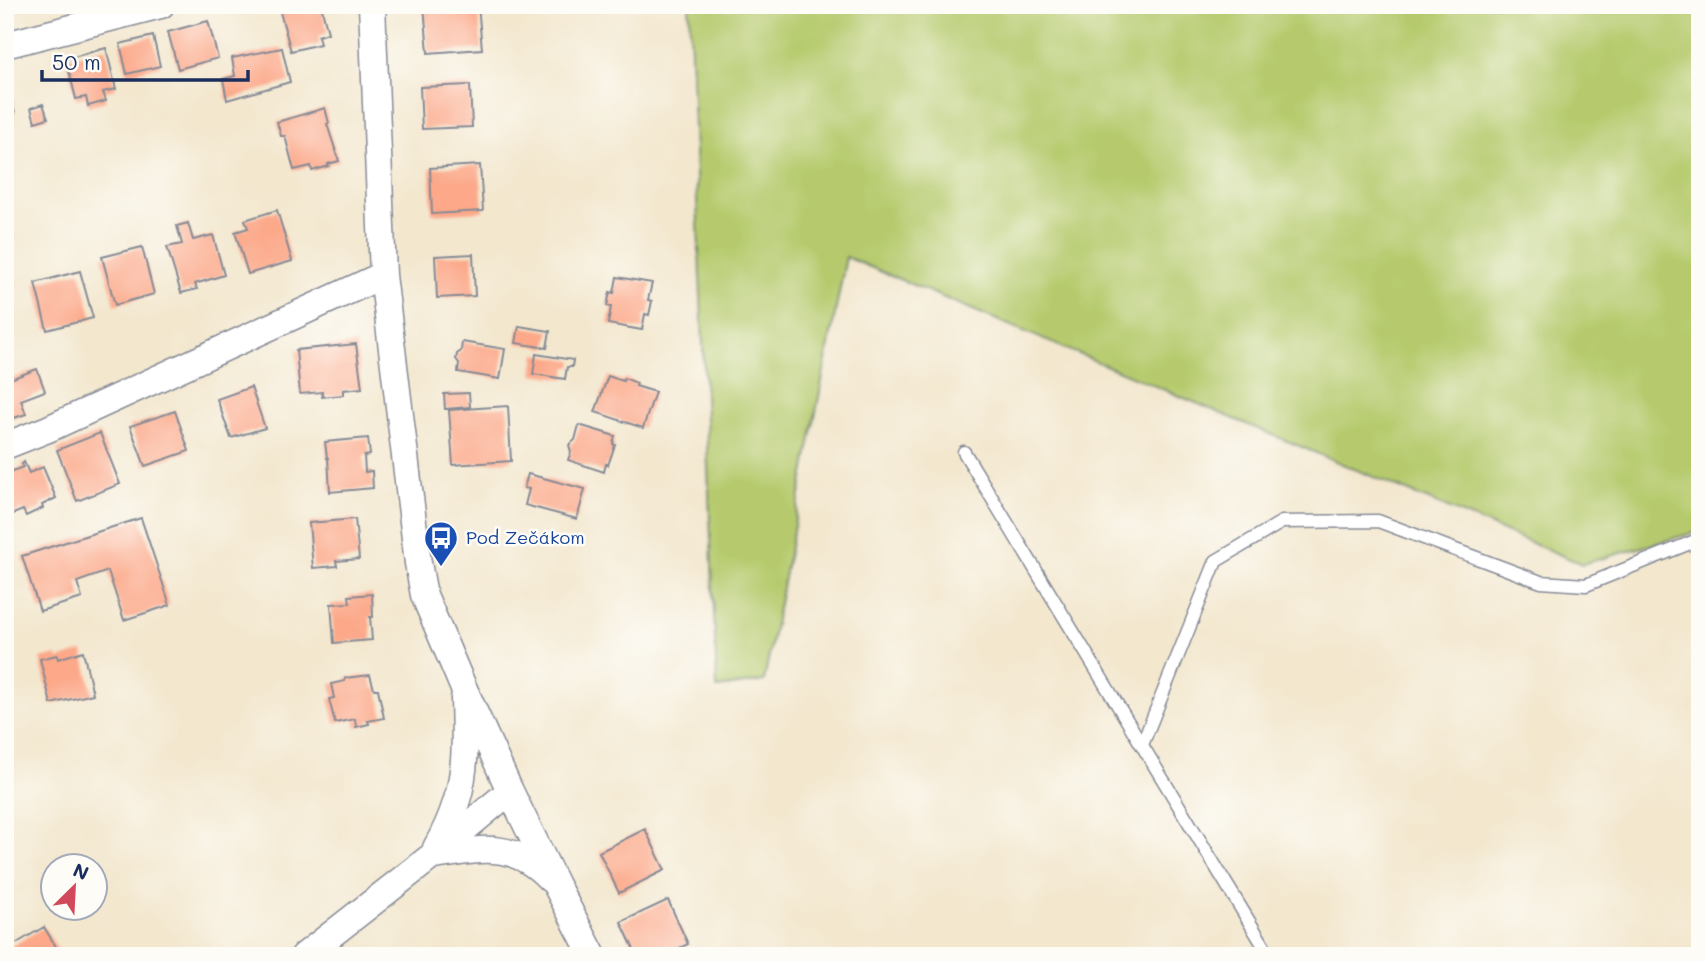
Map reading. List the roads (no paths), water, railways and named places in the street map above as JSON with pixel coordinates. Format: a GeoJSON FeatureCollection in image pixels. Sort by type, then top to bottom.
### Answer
{"type":"FeatureCollection","features":[{"type":"Feature","properties":{"kind":"street"},"geometry":{"type":"LineString","coordinates":[[5,45],[161,5]]}},
{"type":"Feature","properties":{"kind":"street"},"geometry":{"type":"LineString","coordinates":[[372,5],[383,275],[424,595],[464,689],[584,950]]}},
{"type":"Feature","properties":{"kind":"street"},"geometry":{"type":"LineString","coordinates":[[5,446],[48,429],[383,275]]}},
{"type":"Feature","properties":{"kind":"street"},"geometry":{"type":"LineString","coordinates":[[432,856],[457,802],[465,748],[464,689]]}},
{"type":"Feature","properties":{"kind":"street"},"geometry":{"type":"LineString","coordinates":[[304,956],[510,791]]}},
{"type":"Feature","properties":{"kind":"street"},"geometry":{"type":"LineString","coordinates":[[432,856],[482,849],[506,850],[541,869],[556,885]]}},
{"type":"Feature","properties":{"kind":"lane"},"geometry":{"type":"LineString","coordinates":[[964,452],[1270,956]]}},
{"type":"Feature","properties":{"kind":"lane"},"geometry":{"type":"LineString","coordinates":[[1142,745],[1216,561],[1283,522],[1378,521],[1542,582],[1586,585],[1700,539]]}},
{"type":"Feature","properties":{"kind":"place","name":"Pod Zečákom"},"geometry":{"type":"Point","coordinates":[441,568]}}]}
